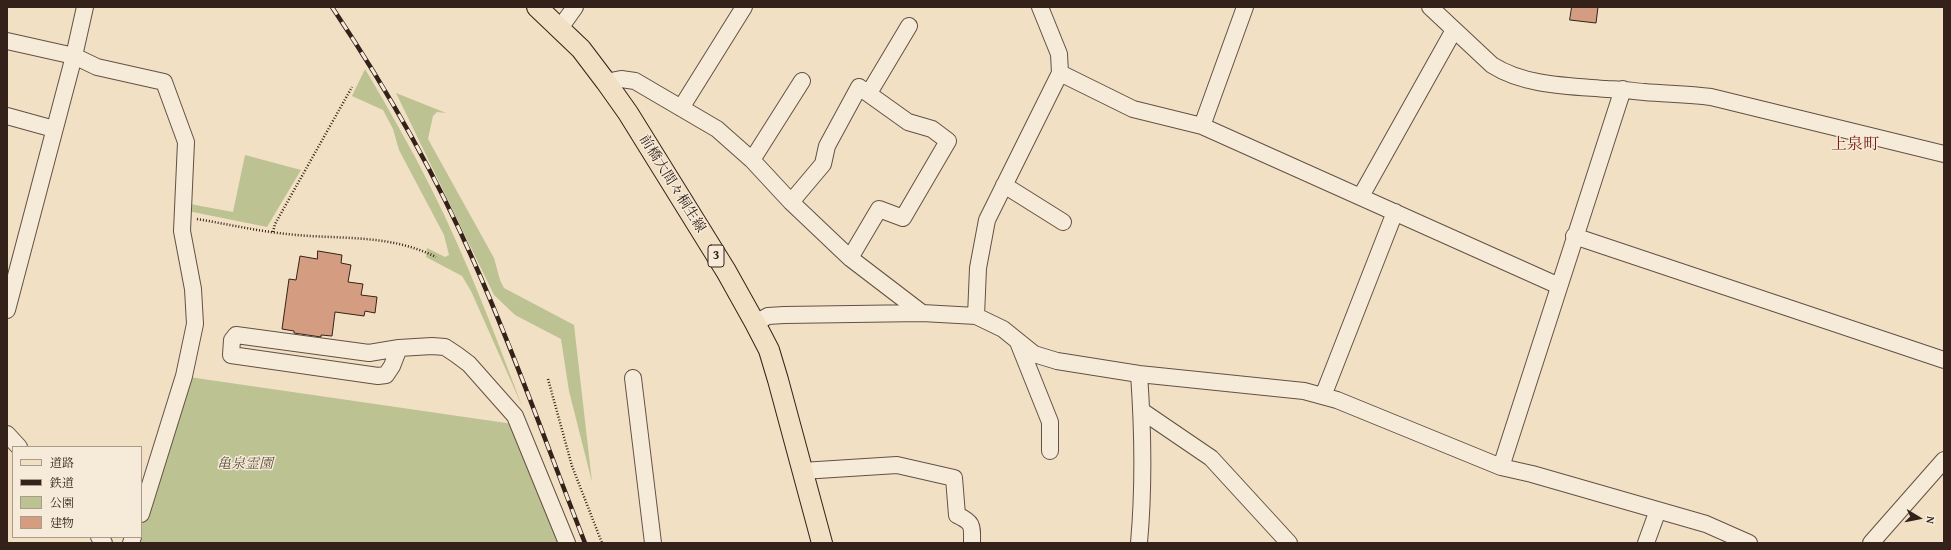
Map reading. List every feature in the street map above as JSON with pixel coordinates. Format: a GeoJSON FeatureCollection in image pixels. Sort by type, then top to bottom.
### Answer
{"type":"FeatureCollection","features":[{"type":"Feature","properties":{"kind":"main road","name":"前橋大間々桐生線"},"geometry":{"type":"LineString","coordinates":[[537,7],[581,50],[628,113],[726,271],[755,323],[769,350],[822,543]]}},
{"type":"Feature","properties":{"kind":"street"},"geometry":{"type":"LineString","coordinates":[[7,310],[74,56],[85,7]]}},
{"type":"Feature","properties":{"kind":"street"},"geometry":{"type":"LineString","coordinates":[[560,28],[575,7]]}},
{"type":"Feature","properties":{"kind":"street"},"geometry":{"type":"LineString","coordinates":[[681,108],[744,7]]}},
{"type":"Feature","properties":{"kind":"street"},"geometry":{"type":"LineString","coordinates":[[976,316],[978,268],[987,220],[1060,73],[1059,54],[1040,7]]}},
{"type":"Feature","properties":{"kind":"street"},"geometry":{"type":"LineString","coordinates":[[1202,126],[1245,7]]}},
{"type":"Feature","properties":{"kind":"street"},"geometry":{"type":"LineString","coordinates":[[1430,7],[1492,65],[1502,72],[1545,84],[1561,86],[1643,92],[1682,93],[1711,97],[1944,154]]}},
{"type":"Feature","properties":{"kind":"street"},"geometry":{"type":"LineString","coordinates":[[869,93],[909,26]]}},
{"type":"Feature","properties":{"kind":"street"},"geometry":{"type":"LineString","coordinates":[[1361,196],[1454,30]]}},
{"type":"Feature","properties":{"kind":"street"},"geometry":{"type":"LineString","coordinates":[[7,41],[74,56],[97,67],[164,82],[186,142],[182,216],[183,237],[193,289],[195,324],[184,376],[142,511]]}},
{"type":"Feature","properties":{"kind":"street"},"geometry":{"type":"LineString","coordinates":[[1060,73],[1133,108],[1202,126],[1559,286]]}},
{"type":"Feature","properties":{"kind":"street"},"geometry":{"type":"LineString","coordinates":[[606,82],[621,79],[634,81],[717,130],[752,160],[791,202],[850,258],[922,313]]}},
{"type":"Feature","properties":{"kind":"street"},"geometry":{"type":"LineString","coordinates":[[752,160],[802,81]]}},
{"type":"Feature","properties":{"kind":"street"},"geometry":{"type":"LineString","coordinates":[[791,202],[823,164],[827,146],[859,87],[908,122],[932,129],[948,141],[902,218],[880,209],[850,258]]}},
{"type":"Feature","properties":{"kind":"street"},"geometry":{"type":"LineString","coordinates":[[1501,467],[1574,236],[1623,90]]}},
{"type":"Feature","properties":{"kind":"street"},"geometry":{"type":"LineString","coordinates":[[7,116],[54,129]]}},
{"type":"Feature","properties":{"kind":"street"},"geometry":{"type":"LineString","coordinates":[[1004,185],[1063,222]]}},
{"type":"Feature","properties":{"kind":"street"},"geometry":{"type":"LineString","coordinates":[[1323,396],[1395,212]]}},
{"type":"Feature","properties":{"kind":"street"},"geometry":{"type":"LineString","coordinates":[[1574,236],[1944,360]]}},
{"type":"Feature","properties":{"kind":"street"},"geometry":{"type":"LineString","coordinates":[[755,323],[768,316],[784,315],[922,313],[976,316],[1003,330],[1034,354],[1056,361],[1139,374],[1304,391],[1337,400],[1501,467],[1532,474],[1706,524],[1749,543]]}},
{"type":"Feature","properties":{"kind":"street"},"geometry":{"type":"LineString","coordinates":[[399,348],[392,366],[386,375],[378,376],[231,355],[232,340],[236,335],[369,352],[399,348],[432,346],[445,347],[469,364],[515,416],[567,543]]}},
{"type":"Feature","properties":{"kind":"street"},"geometry":{"type":"LineString","coordinates":[[1017,340],[1050,422],[1050,451]]}},
{"type":"Feature","properties":{"kind":"street"},"geometry":{"type":"LineString","coordinates":[[1139,374],[1142,411],[1142,512],[1140,543]]}},
{"type":"Feature","properties":{"kind":"street"},"geometry":{"type":"LineString","coordinates":[[633,378],[653,543]]}},
{"type":"Feature","properties":{"kind":"street"},"geometry":{"type":"LineString","coordinates":[[1142,411],[1211,458],[1289,543]]}},
{"type":"Feature","properties":{"kind":"street"},"geometry":{"type":"LineString","coordinates":[[7,434],[18,446]]}},
{"type":"Feature","properties":{"kind":"street"},"geometry":{"type":"LineString","coordinates":[[1871,543],[1944,460]]}},
{"type":"Feature","properties":{"kind":"street"},"geometry":{"type":"LineString","coordinates":[[802,471],[897,464],[954,478],[957,515],[970,522],[972,526],[972,543]]}},
{"type":"Feature","properties":{"kind":"street"},"geometry":{"type":"LineString","coordinates":[[1646,543],[1658,510]]}},
{"type":"Feature","properties":{"kind":"path"},"geometry":{"type":"LineString","coordinates":[[273,232],[275,224],[352,87]]}},
{"type":"Feature","properties":{"kind":"path"},"geometry":{"type":"LineString","coordinates":[[182,216],[273,232],[396,242],[420,249],[436,257]]}},
{"type":"Feature","properties":{"kind":"path"},"geometry":{"type":"LineString","coordinates":[[548,379],[572,466],[602,543]]}},
{"type":"Feature","properties":{"kind":"green space"},"geometry":{"type":"Polygon","coordinates":[[[365,69],[407,142],[456,240],[522,406],[471,291],[462,276],[426,257],[427,248],[445,257],[449,255],[444,235],[399,150],[393,129],[383,110],[352,96],[365,69]]]}},
{"type":"Feature","properties":{"kind":"green space"},"geometry":{"type":"Polygon","coordinates":[[[396,93],[446,113],[437,112],[433,116],[428,139],[494,258],[500,280],[504,288],[574,325],[592,482],[569,391],[561,339],[515,315],[494,295],[396,93]]]}},
{"type":"Feature","properties":{"kind":"green space"},"geometry":{"type":"Polygon","coordinates":[[[245,155],[301,170],[267,227],[188,211],[190,204],[233,212],[245,155]]]}},
{"type":"Feature","properties":{"kind":"green space","name":"亀泉霊園"},"geometry":{"type":"Polygon","coordinates":[[[189,377],[513,424],[561,543],[135,543],[138,538],[142,538],[142,524],[156,486],[189,377]]]}},
{"type":"Feature","properties":{"kind":"building"},"geometry":{"type":"Polygon","coordinates":[[[1572,7],[1598,7],[1596,23],[1570,20],[1572,7]]]}},
{"type":"Feature","properties":{"kind":"building"},"geometry":{"type":"Polygon","coordinates":[[[318,251],[342,255],[341,263],[351,265],[348,282],[363,284],[361,295],[377,297],[375,313],[365,311],[364,316],[335,312],[332,336],[321,335],[321,337],[294,333],[294,331],[282,329],[289,279],[296,280],[300,256],[317,259],[318,251]]]}},
{"type":"Feature","properties":{"kind":"railway"},"geometry":{"type":"LineString","coordinates":[[332,7],[371,68],[409,132],[459,229],[489,297],[585,543]]}},
{"type":"Feature","properties":{"kind":"district","name":"上泉町"},"geometry":{"type":"Point","coordinates":[1855,145]}}]}
